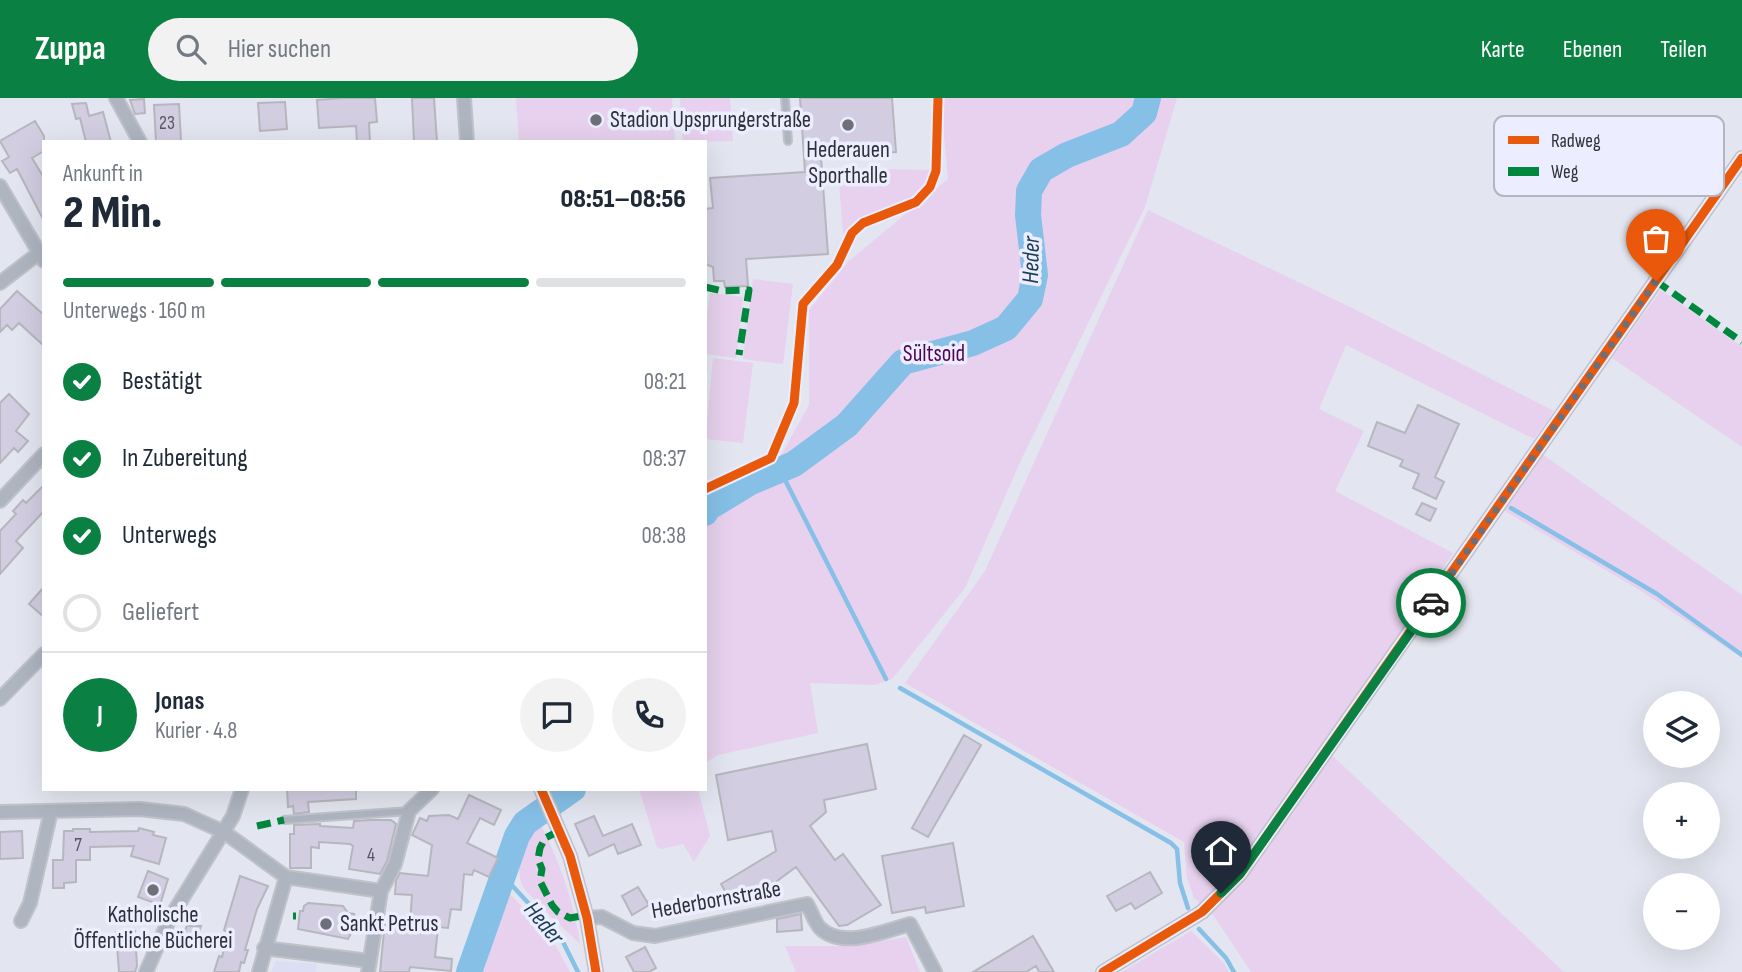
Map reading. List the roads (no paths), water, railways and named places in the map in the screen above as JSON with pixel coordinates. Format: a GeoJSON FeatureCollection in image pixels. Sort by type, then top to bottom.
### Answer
{"type":"FeatureCollection","features":[{"type":"Feature","properties":{"kind":"street"},"geometry":{"type":"LineString","coordinates":[[116,98],[138,140]]}},
{"type":"Feature","properties":{"kind":"street"},"geometry":{"type":"LineString","coordinates":[[464,98],[467,140]]}},
{"type":"Feature","properties":{"kind":"street"},"geometry":{"type":"LineString","coordinates":[[1724,184],[1742,158]]}},
{"type":"Feature","properties":{"kind":"street"},"geometry":{"type":"LineString","coordinates":[[0,186],[41,257],[0,283]]}},
{"type":"Feature","properties":{"kind":"street"},"geometry":{"type":"LineString","coordinates":[[1103,972],[1202,912],[1240,874],[1715,196]]}},
{"type":"Feature","properties":{"kind":"street"},"geometry":{"type":"LineString","coordinates":[[0,501],[42,456]]}},
{"type":"Feature","properties":{"kind":"street"},"geometry":{"type":"LineString","coordinates":[[0,699],[42,656]]}},
{"type":"Feature","properties":{"kind":"street"},"geometry":{"type":"LineString","coordinates":[[146,972],[169,920],[233,816],[241,791]]}},
{"type":"Feature","properties":{"kind":"street"},"geometry":{"type":"LineString","coordinates":[[264,948],[369,967],[381,891],[395,864],[409,811],[430,791]]}},
{"type":"Feature","properties":{"kind":"street"},"geometry":{"type":"LineString","coordinates":[[542,791],[570,856],[587,918],[596,972]]}},
{"type":"Feature","properties":{"kind":"street"},"geometry":{"type":"LineString","coordinates":[[0,812],[140,809],[184,814],[224,832],[286,877],[381,891]]}},
{"type":"Feature","properties":{"kind":"street"},"geometry":{"type":"LineString","coordinates":[[21,921],[30,903],[51,811]]}},
{"type":"Feature","properties":{"kind":"street"},"geometry":{"type":"LineString","coordinates":[[259,972],[286,877]]}},
{"type":"Feature","properties":{"kind":"street","name":"Hederbornstraße"},"geometry":{"type":"LineString","coordinates":[[587,918],[602,917],[633,933],[655,936],[807,904],[820,928],[844,938],[869,935],[910,924],[935,972]]}},
{"type":"Feature","properties":{"kind":"lane"},"geometry":{"type":"LineString","coordinates":[[786,98],[788,141]]}},
{"type":"Feature","properties":{"kind":"lane"},"geometry":{"type":"LineString","coordinates":[[284,820],[409,811]]}},
{"type":"Feature","properties":{"kind":"waterway","name":"Heder"},"geometry":{"type":"LineString","coordinates":[[707,510],[751,482],[794,464],[847,425],[903,362],[973,343],[1006,328],[1030,299],[1035,275],[1028,215],[1029,191],[1041,170],[1067,155],[1121,134],[1144,113],[1148,98]]}},
{"type":"Feature","properties":{"kind":"waterway"},"geometry":{"type":"LineString","coordinates":[[780,470],[886,679]]}},
{"type":"Feature","properties":{"kind":"waterway"},"geometry":{"type":"LineString","coordinates":[[1511,508],[1657,594],[1742,655]]}},
{"type":"Feature","properties":{"kind":"waterway"},"geometry":{"type":"LineString","coordinates":[[900,688],[1171,843],[1177,849],[1180,883],[1188,908]]}},
{"type":"Feature","properties":{"kind":"waterway","name":"Heder"},"geometry":{"type":"LineString","coordinates":[[469,972],[517,836],[525,823],[570,791]]}},
{"type":"Feature","properties":{"kind":"waterway","name":"Heder"},"geometry":{"type":"LineString","coordinates":[[504,877],[561,938],[578,972]]}},
{"type":"Feature","properties":{"kind":"waterway"},"geometry":{"type":"LineString","coordinates":[[1199,929],[1226,958],[1234,972]]}},
{"type":"Feature","properties":{"kind":"place","name":"Stadion Upsprungerstraße"},"geometry":{"type":"Point","coordinates":[596,120]}},
{"type":"Feature","properties":{"kind":"place","name":"Hederauen Sporthalle"},"geometry":{"type":"Point","coordinates":[848,125]}},
{"type":"Feature","properties":{"kind":"place","name":"Katholische Öffentliche Bücherei"},"geometry":{"type":"Point","coordinates":[153,890]}},
{"type":"Feature","properties":{"kind":"place","name":"Sankt Petrus"},"geometry":{"type":"Point","coordinates":[326,924]}},
{"type":"Feature","properties":{"kind":"park label","name":"Sültsoid"},"geometry":{"type":"Point","coordinates":[934,354]}}]}
